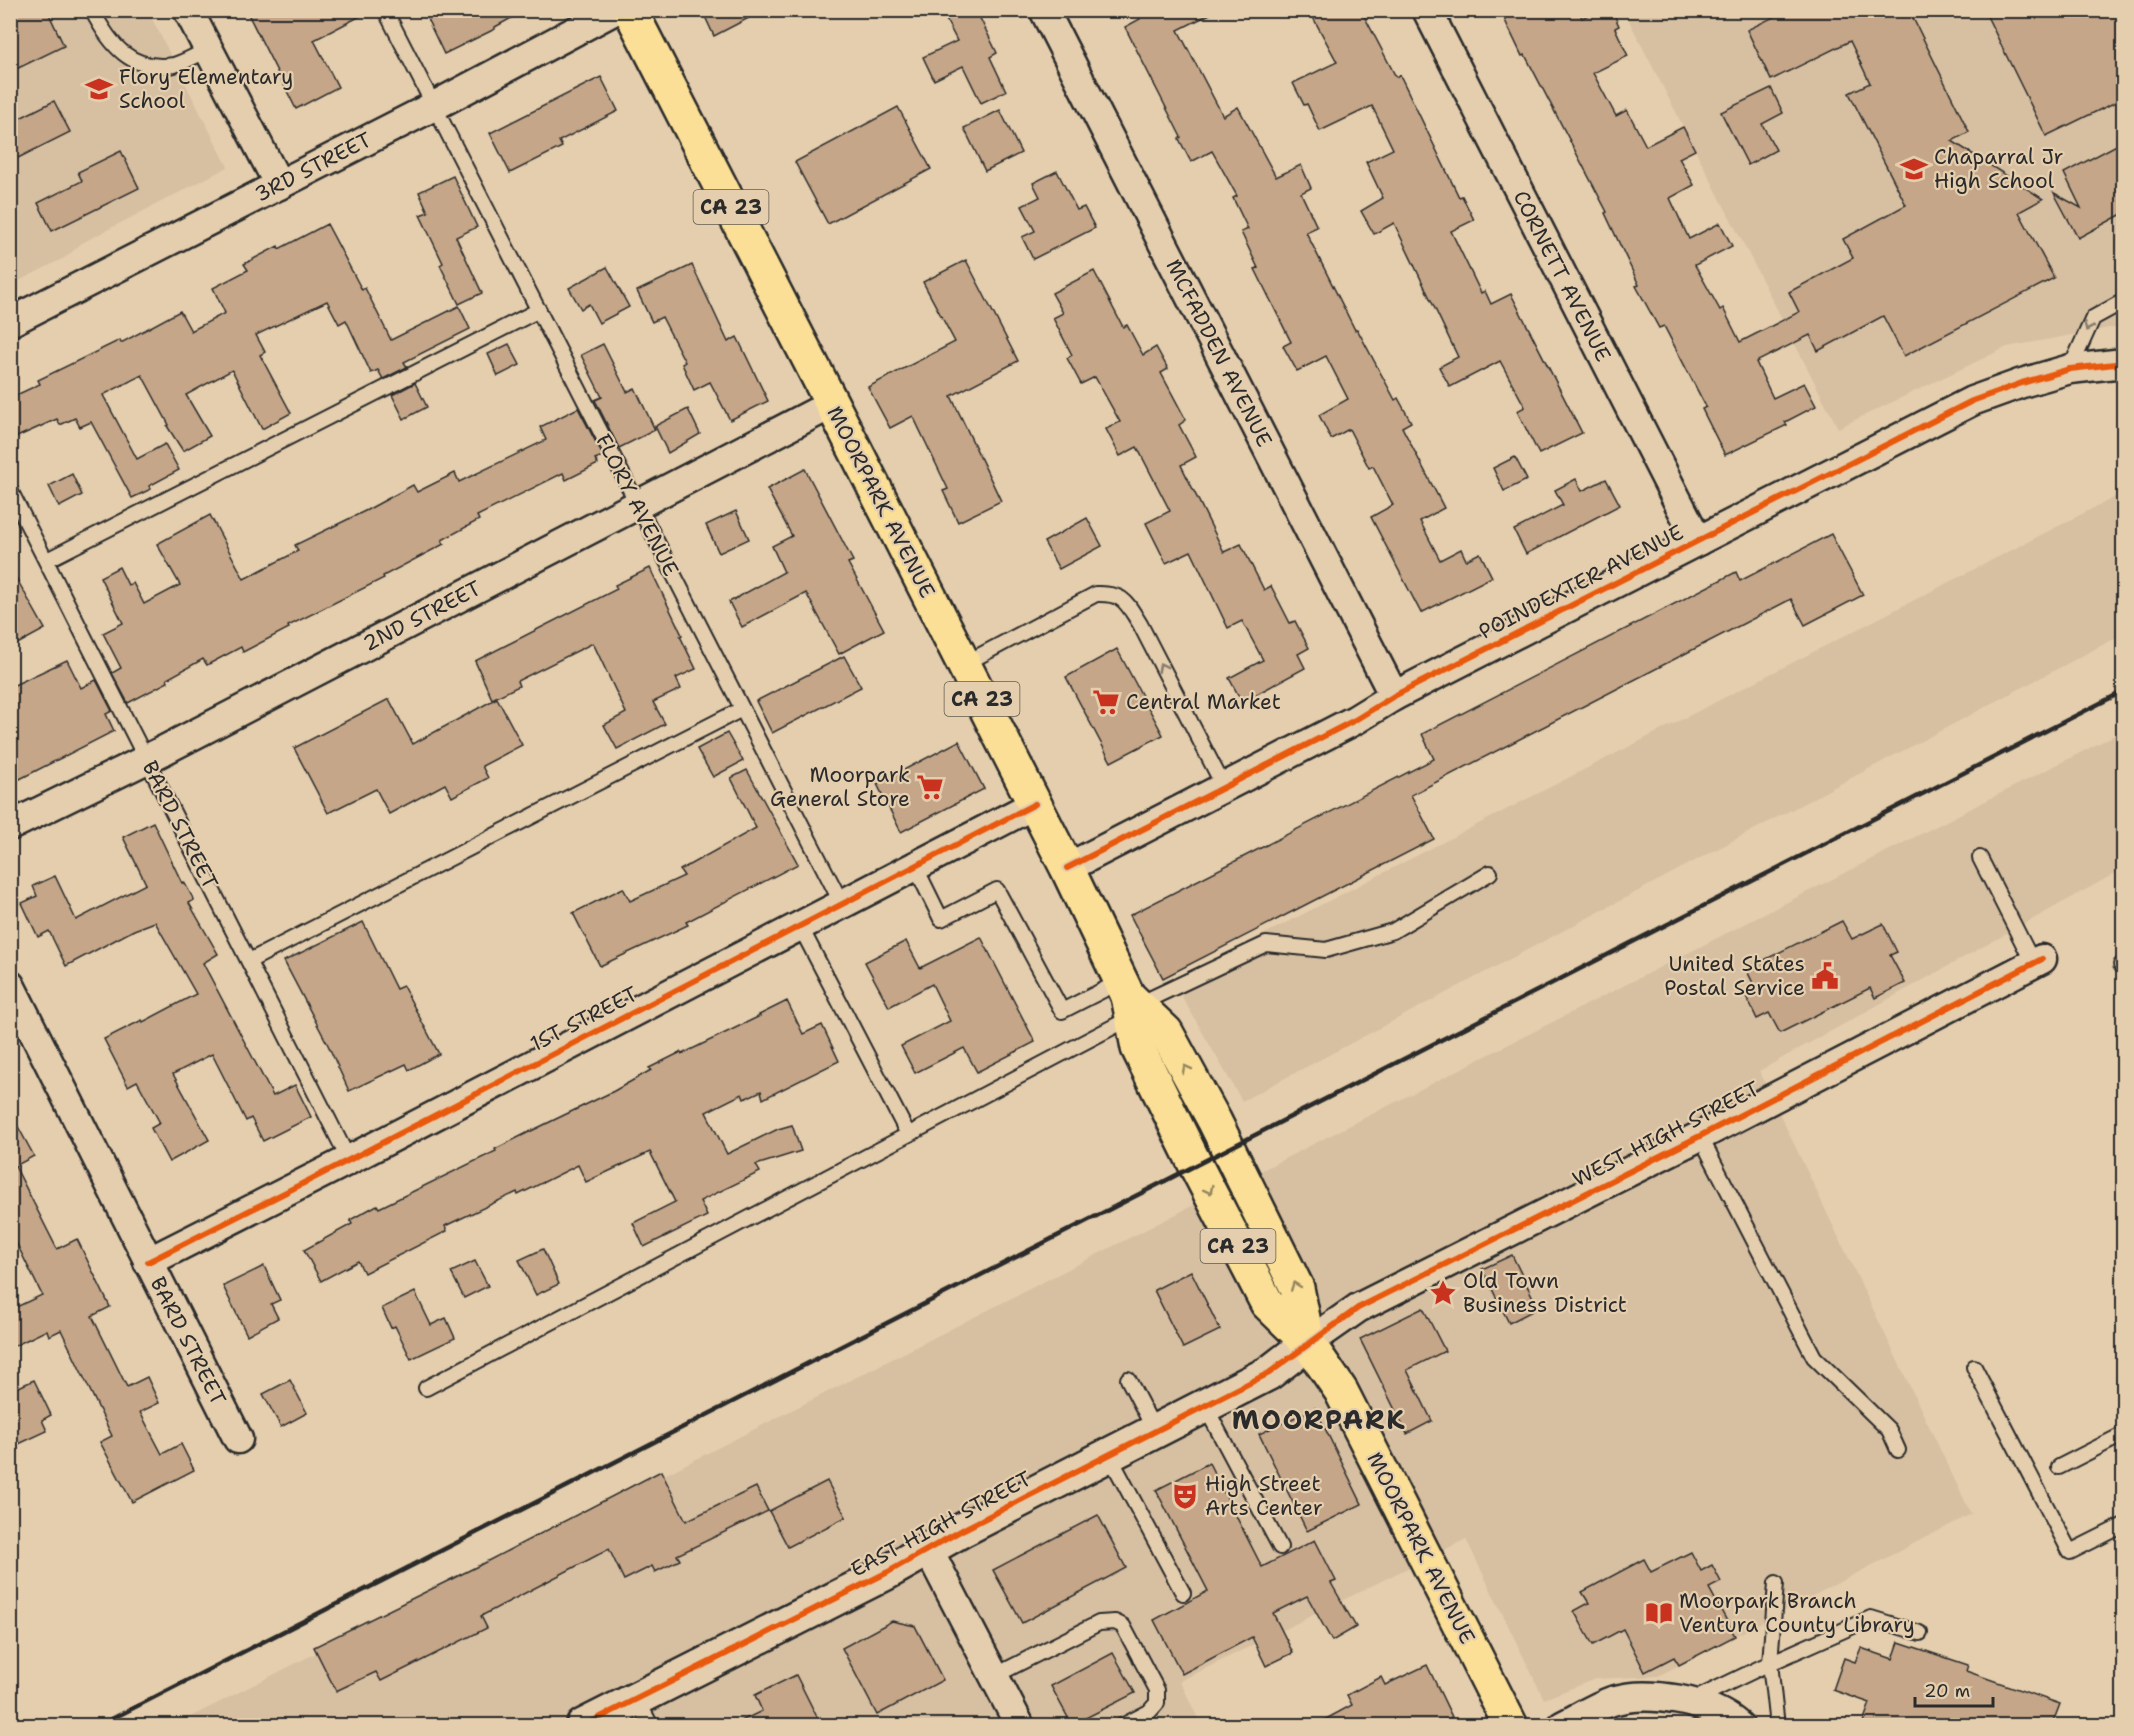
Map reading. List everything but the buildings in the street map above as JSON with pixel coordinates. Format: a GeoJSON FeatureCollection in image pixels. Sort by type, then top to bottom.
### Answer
{"type":"FeatureCollection","features":[{"type":"Feature","properties":{"kind":"main road","name":"MOORPARK AVENUE"},"geometry":{"type":"LineString","coordinates":[[630,10],[1035,804],[1129,1000],[1166,1032],[1228,1148],[1297,1288],[1308,1343],[1341,1391],[1511,1725]]}},
{"type":"Feature","properties":{"kind":"street"},"geometry":{"type":"LineString","coordinates":[[188,10],[279,185]]}},
{"type":"Feature","properties":{"kind":"street","name":"3RD STREET"},"geometry":{"type":"LineString","coordinates":[[10,322],[434,106],[615,10]]}},
{"type":"Feature","properties":{"kind":"street","name":"MCFADDEN AVENUE"},"geometry":{"type":"LineString","coordinates":[[1044,10],[1394,696]]}},
{"type":"Feature","properties":{"kind":"street","name":"CORNETT AVENUE"},"geometry":{"type":"LineString","coordinates":[[1427,10],[1698,541]]}},
{"type":"Feature","properties":{"kind":"street","name":"POINDEXTER AVENUE"},"geometry":{"type":"LineString","coordinates":[[1067,868],[1355,720],[1394,696],[1972,401],[2070,369],[2124,363]]}},
{"type":"Feature","properties":{"kind":"street","name":"2ND STREET"},"geometry":{"type":"LineString","coordinates":[[10,826],[147,759],[832,404]]}},
{"type":"Feature","properties":{"kind":"street","name":"1ST STREET"},"geometry":{"type":"LineString","coordinates":[[148,1262],[349,1161],[1035,804]]}},
{"type":"Feature","properties":{"kind":"street","name":"WEST HIGH STREET"},"geometry":{"type":"LineString","coordinates":[[1308,1343],[1358,1308],[1700,1136],[2038,961]]}},
{"type":"Feature","properties":{"kind":"street","name":"BARD STREET"},"geometry":{"type":"LineString","coordinates":[[10,985],[238,1439]]}},
{"type":"Feature","properties":{"kind":"street","name":"EAST HIGH STREET"},"geometry":{"type":"LineString","coordinates":[[584,1725],[644,1712],[928,1549],[1269,1372],[1308,1343]]}},
{"type":"Feature","properties":{"kind":"street"},"geometry":{"type":"LineString","coordinates":[[928,1549],[1020,1725]]}},
{"type":"Feature","properties":{"kind":"street"},"geometry":{"type":"LineString","coordinates":[[1562,1725],[1612,1701],[1650,1696],[1689,1702],[1731,1718],[1739,1725]]}},
{"type":"Feature","properties":{"kind":"lane"},"geometry":{"type":"LineString","coordinates":[[92,10],[102,30],[127,58],[150,65],[175,64],[208,50]]}},
{"type":"Feature","properties":{"kind":"lane","name":"FLORY AVENUE"},"geometry":{"type":"LineString","coordinates":[[385,10],[842,904]]}},
{"type":"Feature","properties":{"kind":"lane"},"geometry":{"type":"LineString","coordinates":[[2070,369],[2092,318],[2124,301]]}},
{"type":"Feature","properties":{"kind":"lane"},"geometry":{"type":"LineString","coordinates":[[47,560],[539,310]]}},
{"type":"Feature","properties":{"kind":"lane","name":"BARD STREET"},"geometry":{"type":"LineString","coordinates":[[10,490],[349,1161]]}},
{"type":"Feature","properties":{"kind":"lane"},"geometry":{"type":"LineString","coordinates":[[964,664],[1096,594],[1113,593],[1126,601],[1140,624],[1224,787]]}},
{"type":"Feature","properties":{"kind":"lane"},"geometry":{"type":"LineString","coordinates":[[249,961],[742,709]]}},
{"type":"Feature","properties":{"kind":"lane"},"geometry":{"type":"LineString","coordinates":[[1980,858],[2038,961]]}},
{"type":"Feature","properties":{"kind":"lane"},"geometry":{"type":"LineString","coordinates":[[915,866],[941,919],[997,890],[1062,1011],[1129,1000]]}},
{"type":"Feature","properties":{"kind":"lane"},"geometry":{"type":"LineString","coordinates":[[426,1388],[908,1134],[1129,1000],[1266,944],[1326,950],[1393,931],[1491,873]]}},
{"type":"Feature","properties":{"kind":"lane"},"geometry":{"type":"LineString","coordinates":[[800,926],[908,1134]]}},
{"type":"Feature","properties":{"kind":"lane"},"geometry":{"type":"LineString","coordinates":[[1700,1136],[1814,1357],[1889,1430],[1898,1450]]}},
{"type":"Feature","properties":{"kind":"lane"},"geometry":{"type":"LineString","coordinates":[[1974,1367],[2070,1552],[2124,1525]]}},
{"type":"Feature","properties":{"kind":"lane"},"geometry":{"type":"LineString","coordinates":[[1128,1379],[1155,1431]]}},
{"type":"Feature","properties":{"kind":"lane"},"geometry":{"type":"LineString","coordinates":[[1205,1406],[1280,1547]]}},
{"type":"Feature","properties":{"kind":"lane"},"geometry":{"type":"LineString","coordinates":[[2059,1467],[2124,1434]]}},
{"type":"Feature","properties":{"kind":"lane"},"geometry":{"type":"LineString","coordinates":[[1109,1455],[1183,1593]]}},
{"type":"Feature","properties":{"kind":"lane"},"geometry":{"type":"LineString","coordinates":[[1776,1583],[1770,1663],[1777,1725]]}},
{"type":"Feature","properties":{"kind":"lane"},"geometry":{"type":"LineString","coordinates":[[1689,1702],[1871,1618],[1920,1633]]}},
{"type":"Feature","properties":{"kind":"lane"},"geometry":{"type":"LineString","coordinates":[[994,1676],[1099,1623],[1115,1622],[1123,1626],[1157,1690],[1157,1703],[1149,1712],[1122,1725]]}},
{"type":"Feature","properties":{"kind":"shaded area","name":"Flory Elementary School"},"geometry":{"type":"Polygon","coordinates":[[[11,11],[148,11],[228,167],[82,243],[66,257],[11,285],[11,11]]]}},
{"type":"Feature","properties":{"kind":"shaded area","name":"Chaparral Jr High School"},"geometry":{"type":"Polygon","coordinates":[[[1624,11],[2123,11],[2123,328],[2109,328],[2007,347],[1838,428],[1624,11]]]}},
{"type":"Feature","properties":{"kind":"shaded area"},"geometry":{"type":"Polygon","coordinates":[[[2123,493],[2123,634],[1242,1101],[1173,981],[2123,493]]]}},
{"type":"Feature","properties":{"kind":"shaded area","name":"Old Town Business District"},"geometry":{"type":"Polygon","coordinates":[[[2123,731],[2123,869],[1759,1071],[1971,1514],[1658,1676],[1595,1679],[1544,1699],[1466,1539],[1180,1681],[1201,1725],[173,1726],[2123,731]]]}},
{"type":"Feature","properties":{"kind":"railway"},"geometry":{"type":"LineString","coordinates":[[98,1726],[2124,691]]}},
{"type":"Feature","properties":{"kind":"cycle path"},"geometry":{"type":"LineString","coordinates":[[1067,868],[1355,720],[1394,696],[1972,401],[2070,369],[2124,363]]}},
{"type":"Feature","properties":{"kind":"cycle path"},"geometry":{"type":"LineString","coordinates":[[148,1262],[1035,804]]}},
{"type":"Feature","properties":{"kind":"cycle path"},"geometry":{"type":"LineString","coordinates":[[583,1726],[888,1572],[964,1529],[1269,1373],[1358,1308],[1700,1136],[2042,959]]}},
{"type":"Feature","properties":{"kind":"place","name":"Flory Elementary School"},"geometry":{"type":"Point","coordinates":[99,89]}},
{"type":"Feature","properties":{"kind":"place","name":"Chaparral Jr High School"},"geometry":{"type":"Point","coordinates":[1914,169]}},
{"type":"Feature","properties":{"kind":"place","name":"Central Market"},"geometry":{"type":"Point","coordinates":[1106,702]}},
{"type":"Feature","properties":{"kind":"place","name":"Moorpark General Store"},"geometry":{"type":"Point","coordinates":[930,787]}},
{"type":"Feature","properties":{"kind":"place","name":"United States Postal Service"},"geometry":{"type":"Point","coordinates":[1825,976]}},
{"type":"Feature","properties":{"kind":"place","name":"Old Town Business District"},"geometry":{"type":"Point","coordinates":[1443,1293]}},
{"type":"Feature","properties":{"kind":"place","name":"High Street Arts Center"},"geometry":{"type":"Point","coordinates":[1185,1496]}},
{"type":"Feature","properties":{"kind":"place","name":"Moorpark Branch Ventura County Library"},"geometry":{"type":"Point","coordinates":[1659,1613]}},
{"type":"Feature","properties":{"kind":"district","name":"MOORPARK"},"geometry":{"type":"Point","coordinates":[1319,1420]}}]}
